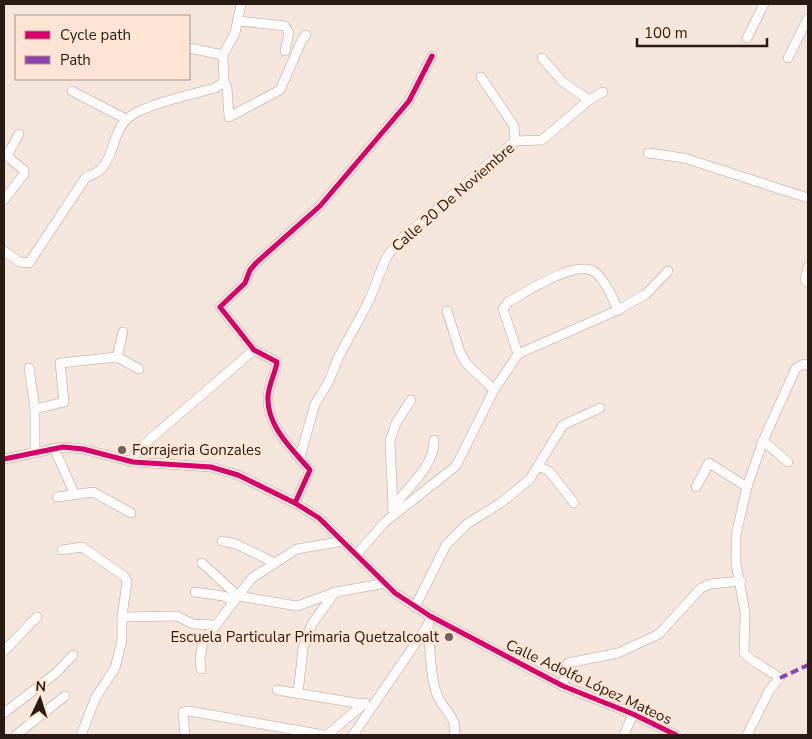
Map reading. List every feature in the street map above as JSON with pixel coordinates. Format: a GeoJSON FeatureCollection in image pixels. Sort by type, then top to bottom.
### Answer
{"type":"FeatureCollection","features":[{"type":"Feature","properties":{"kind":"street"},"geometry":{"type":"LineString","coordinates":[[241,4],[239,21],[223,55],[224,82],[227,87],[229,117],[280,90],[302,40],[306,36]]}},
{"type":"Feature","properties":{"kind":"street"},"geometry":{"type":"LineString","coordinates":[[747,38],[764,4]]}},
{"type":"Feature","properties":{"kind":"street"},"geometry":{"type":"LineString","coordinates":[[788,58],[808,18]]}},
{"type":"Feature","properties":{"kind":"street"},"geometry":{"type":"LineString","coordinates":[[239,21],[285,26],[289,32],[285,51]]}},
{"type":"Feature","properties":{"kind":"street"},"geometry":{"type":"LineString","coordinates":[[190,48],[223,55]]}},
{"type":"Feature","properties":{"kind":"street"},"geometry":{"type":"LineString","coordinates":[[295,503],[310,470],[280,434],[270,414],[268,397],[277,362],[254,350],[220,307],[245,283],[250,270],[320,206],[409,101],[432,56]]}},
{"type":"Feature","properties":{"kind":"street"},"geometry":{"type":"LineString","coordinates":[[542,58],[563,82],[588,100]]}},
{"type":"Feature","properties":{"kind":"street"},"geometry":{"type":"LineString","coordinates":[[481,77],[514,126],[515,141]]}},
{"type":"Feature","properties":{"kind":"street"},"geometry":{"type":"LineString","coordinates":[[4,251],[20,262],[29,263],[86,177],[96,175],[103,168],[126,119],[140,110],[215,88],[224,82]]}},
{"type":"Feature","properties":{"kind":"street"},"geometry":{"type":"LineString","coordinates":[[72,91],[126,119]]}},
{"type":"Feature","properties":{"kind":"street","name":"Calle 20 De Noviembre"},"geometry":{"type":"LineString","coordinates":[[300,457],[314,404],[329,381],[338,358],[369,301],[386,258],[398,242],[515,141],[542,140],[588,100],[603,92]]}},
{"type":"Feature","properties":{"kind":"street"},"geometry":{"type":"LineString","coordinates":[[4,200],[24,174],[24,170],[10,159],[8,154],[19,134]]}},
{"type":"Feature","properties":{"kind":"street"},"geometry":{"type":"LineString","coordinates":[[648,153],[684,158],[808,198]]}},
{"type":"Feature","properties":{"kind":"street"},"geometry":{"type":"LineString","coordinates":[[808,267],[805,280],[808,283]]}},
{"type":"Feature","properties":{"kind":"street"},"geometry":{"type":"LineString","coordinates":[[518,354],[503,309],[508,302],[573,268],[586,268],[595,272],[606,284],[618,310]]}},
{"type":"Feature","properties":{"kind":"street"},"geometry":{"type":"LineString","coordinates":[[356,555],[385,522],[456,466],[494,390],[518,354],[618,310],[646,294],[668,270]]}},
{"type":"Feature","properties":{"kind":"street"},"geometry":{"type":"LineString","coordinates":[[447,311],[460,352],[466,363],[494,390]]}},
{"type":"Feature","properties":{"kind":"street"},"geometry":{"type":"LineString","coordinates":[[117,357],[123,332]]}},
{"type":"Feature","properties":{"kind":"street"},"geometry":{"type":"LineString","coordinates":[[133,462],[134,452],[254,350]]}},
{"type":"Feature","properties":{"kind":"street"},"geometry":{"type":"LineString","coordinates":[[35,409],[64,402],[60,363],[117,357],[139,369]]}},
{"type":"Feature","properties":{"kind":"street"},"geometry":{"type":"LineString","coordinates":[[747,735],[770,689],[780,678],[768,668],[752,661],[744,653],[745,612],[741,581],[736,563],[736,535],[747,487],[763,441],[796,368],[804,364],[808,365]]}},
{"type":"Feature","properties":{"kind":"street"},"geometry":{"type":"LineString","coordinates":[[29,368],[35,409],[35,451]]}},
{"type":"Feature","properties":{"kind":"street"},"geometry":{"type":"LineString","coordinates":[[393,507],[390,441],[396,423],[411,400]]}},
{"type":"Feature","properties":{"kind":"street"},"geometry":{"type":"LineString","coordinates":[[415,607],[446,545],[466,524],[502,502],[530,479],[540,467],[563,426],[600,408]]}},
{"type":"Feature","properties":{"kind":"street"},"geometry":{"type":"LineString","coordinates":[[385,522],[393,507],[426,467],[434,450],[434,440]]}},
{"type":"Feature","properties":{"kind":"street"},"geometry":{"type":"LineString","coordinates":[[763,441],[788,462]]}},
{"type":"Feature","properties":{"kind":"street"},"geometry":{"type":"LineString","coordinates":[[54,448],[75,495]]}},
{"type":"Feature","properties":{"kind":"street"},"geometry":{"type":"LineString","coordinates":[[4,459],[54,448],[83,449],[133,462],[211,467],[238,475],[295,503],[319,518],[356,555],[429,621],[438,696],[452,715],[456,725],[454,735]]}},
{"type":"Feature","properties":{"kind":"street"},"geometry":{"type":"LineString","coordinates":[[696,487],[709,463],[747,487]]}},
{"type":"Feature","properties":{"kind":"street"},"geometry":{"type":"LineString","coordinates":[[540,467],[548,471],[574,503]]}},
{"type":"Feature","properties":{"kind":"street"},"geometry":{"type":"LineString","coordinates":[[57,497],[93,492],[131,513]]}},
{"type":"Feature","properties":{"kind":"street"},"geometry":{"type":"LineString","coordinates":[[222,541],[236,544],[275,562]]}},
{"type":"Feature","properties":{"kind":"street"},"geometry":{"type":"LineString","coordinates":[[201,670],[200,658],[203,642],[252,578],[297,550],[344,541]]}},
{"type":"Feature","properties":{"kind":"street"},"geometry":{"type":"LineString","coordinates":[[62,550],[82,547],[124,576],[127,581],[122,617],[122,640],[115,668],[96,698],[81,735]]}},
{"type":"Feature","properties":{"kind":"street"},"geometry":{"type":"LineString","coordinates":[[202,563],[236,598]]}},
{"type":"Feature","properties":{"kind":"street"},"geometry":{"type":"LineString","coordinates":[[563,686],[568,663],[618,653],[659,634],[701,588],[710,584],[741,581]]}},
{"type":"Feature","properties":{"kind":"street"},"geometry":{"type":"LineString","coordinates":[[195,592],[297,606],[336,592],[386,583]]}},
{"type":"Feature","properties":{"kind":"street"},"geometry":{"type":"LineString","coordinates":[[298,694],[303,648],[312,624],[336,592]]}},
{"type":"Feature","properties":{"kind":"street"},"geometry":{"type":"LineString","coordinates":[[122,617],[177,616],[193,624],[217,625]]}},
{"type":"Feature","properties":{"kind":"street"},"geometry":{"type":"LineString","coordinates":[[4,651],[37,617]]}},
{"type":"Feature","properties":{"kind":"street"},"geometry":{"type":"LineString","coordinates":[[354,735],[429,621]]}},
{"type":"Feature","properties":{"kind":"street","name":"Calle Adolfo López Mateos"},"geometry":{"type":"LineString","coordinates":[[429,621],[563,686],[633,714],[676,735]]}},
{"type":"Feature","properties":{"kind":"street"},"geometry":{"type":"LineString","coordinates":[[4,713],[56,673],[73,655]]}},
{"type":"Feature","properties":{"kind":"street"},"geometry":{"type":"LineString","coordinates":[[277,690],[362,704],[377,700]]}},
{"type":"Feature","properties":{"kind":"street"},"geometry":{"type":"LineString","coordinates":[[16,735],[65,696]]}},
{"type":"Feature","properties":{"kind":"street"},"geometry":{"type":"LineString","coordinates":[[185,735],[183,712],[189,711],[325,735],[362,704]]}},
{"type":"Feature","properties":{"kind":"street"},"geometry":{"type":"LineString","coordinates":[[624,735],[633,714]]}},
{"type":"Feature","properties":{"kind":"marked path"},"geometry":{"type":"LineString","coordinates":[[780,678],[808,665]]}},
{"type":"Feature","properties":{"kind":"cycle path"},"geometry":{"type":"LineString","coordinates":[[295,503],[310,470],[282,437],[271,417],[268,396],[277,362],[254,350],[220,307],[245,283],[250,270],[257,262],[320,206],[409,101],[432,56]]}},
{"type":"Feature","properties":{"kind":"cycle path"},"geometry":{"type":"LineString","coordinates":[[4,459],[63,447],[83,449],[133,462],[211,467],[238,475],[295,503],[319,518],[395,593],[430,616],[563,686],[633,714],[676,735]]}},
{"type":"Feature","properties":{"kind":"place","name":"Forrajeria Gonzales"},"geometry":{"type":"Point","coordinates":[122,450]}},
{"type":"Feature","properties":{"kind":"place","name":"Escuela Particular Primaria Quetzalcoalt"},"geometry":{"type":"Point","coordinates":[449,637]}}]}
